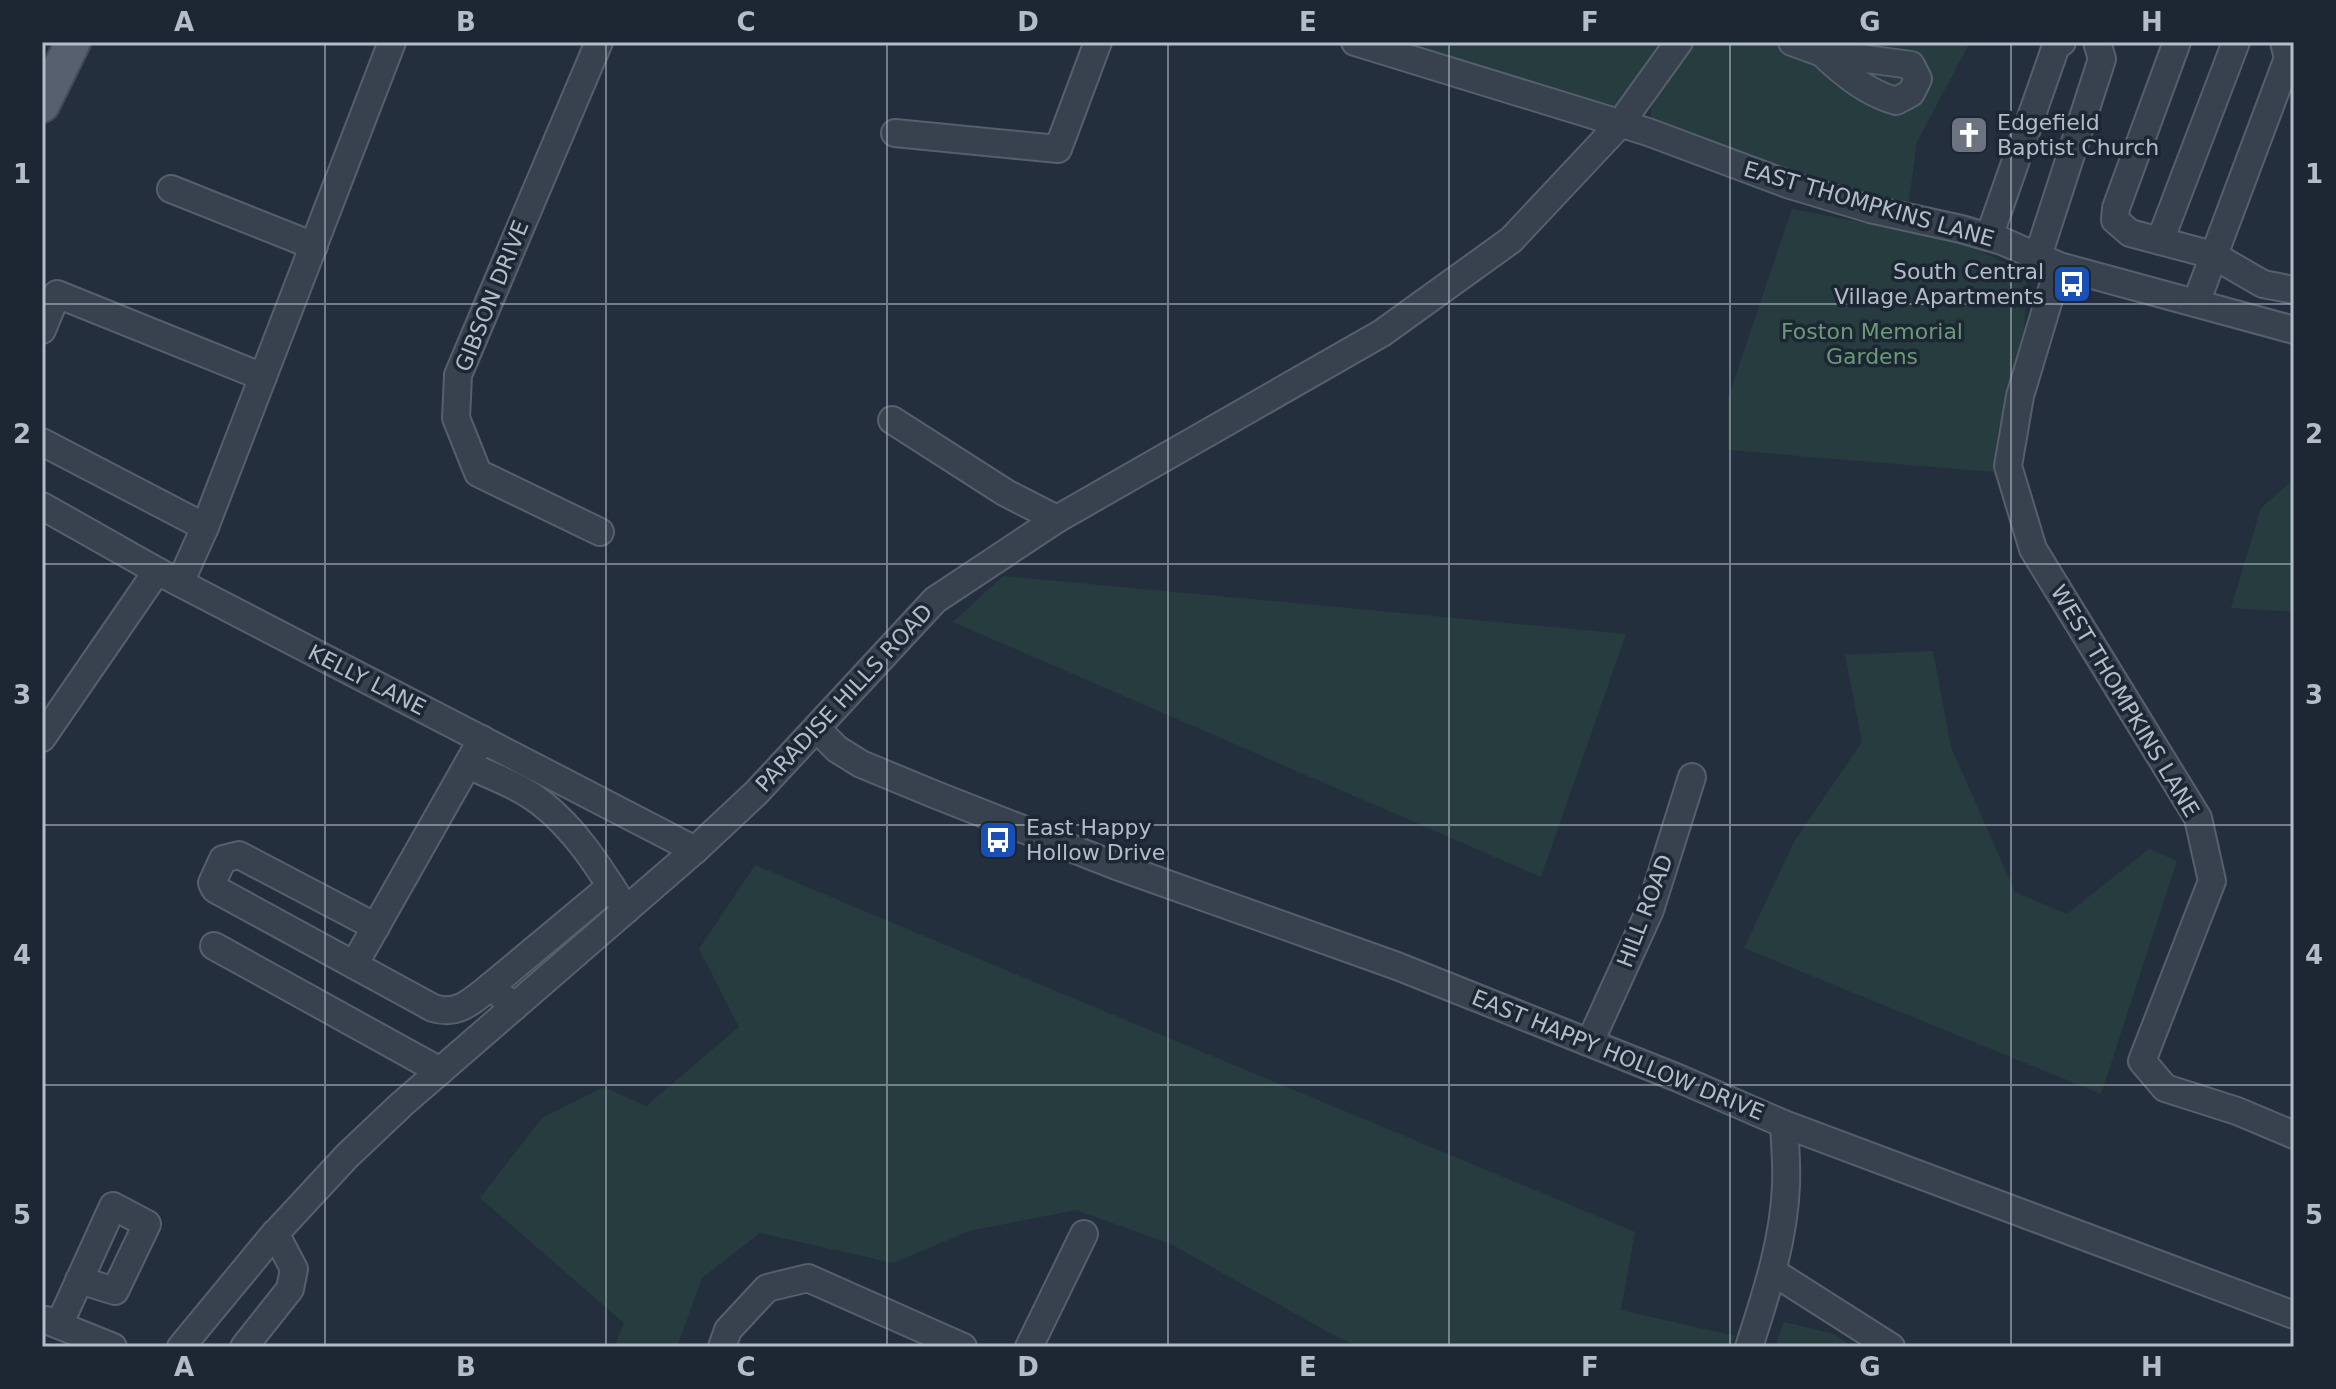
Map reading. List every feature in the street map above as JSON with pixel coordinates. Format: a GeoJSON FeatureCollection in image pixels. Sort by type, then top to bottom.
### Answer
{"type":"FeatureCollection","features":[{"type":"Feature","properties":{"kind":"main road"},"geometry":{"type":"LineString","coordinates":[[42,105],[73,42]]}},
{"type":"Feature","properties":{"kind":"street"},"geometry":{"type":"LineString","coordinates":[[42,738],[205,527],[392,42]]}},
{"type":"Feature","properties":{"kind":"street","name":"GIBSON DRIVE"},"geometry":{"type":"LineString","coordinates":[[599,42],[458,375],[456,418],[478,473],[600,532]]}},
{"type":"Feature","properties":{"kind":"street"},"geometry":{"type":"LineString","coordinates":[[895,133],[1058,149],[1098,42]]}},
{"type":"Feature","properties":{"kind":"street","name":"EAST THOMPKINS LANE"},"geometry":{"type":"LineString","coordinates":[[1355,42],[1648,132],[1790,185],[1870,209],[1989,237],[2048,261],[2294,330]]}},
{"type":"Feature","properties":{"kind":"street","name":"PARADISE HILLS ROAD"},"geometry":{"type":"LineString","coordinates":[[188,1345],[275,1233],[347,1156],[756,793],[935,600],[1057,519],[1382,333],[1511,240],[1620,124],[1679,42]]}},
{"type":"Feature","properties":{"kind":"street"},"geometry":{"type":"LineString","coordinates":[[1792,42],[1822,53]]}},
{"type":"Feature","properties":{"kind":"street"},"geometry":{"type":"LineString","coordinates":[[1989,237],[2056,46],[2062,42]]}},
{"type":"Feature","properties":{"kind":"street"},"geometry":{"type":"LineString","coordinates":[[2048,261],[2102,59],[2097,42]]}},
{"type":"Feature","properties":{"kind":"street"},"geometry":{"type":"LineString","coordinates":[[2177,42],[2116,208],[2115,220],[2130,233],[2213,255],[2263,284],[2294,290]]}},
{"type":"Feature","properties":{"kind":"street"},"geometry":{"type":"LineString","coordinates":[[2160,241],[2236,42]]}},
{"type":"Feature","properties":{"kind":"street"},"geometry":{"type":"LineString","coordinates":[[2196,303],[2288,58],[2284,42]]}},
{"type":"Feature","properties":{"kind":"street"},"geometry":{"type":"LineString","coordinates":[[171,189],[314,246]]}},
{"type":"Feature","properties":{"kind":"street","name":"WEST THOMPKINS LANE"},"geometry":{"type":"LineString","coordinates":[[2048,261],[2008,466],[2033,549],[2198,818],[2212,881],[2142,1061],[2165,1088],[2237,1111],[2294,1135]]}},
{"type":"Feature","properties":{"kind":"street"},"geometry":{"type":"LineString","coordinates":[[42,330],[57,294],[263,377]]}},
{"type":"Feature","properties":{"kind":"street"},"geometry":{"type":"LineString","coordinates":[[892,420],[1006,493],[1057,519]]}},
{"type":"Feature","properties":{"kind":"street"},"geometry":{"type":"LineString","coordinates":[[42,442],[205,527]]}},
{"type":"Feature","properties":{"kind":"street","name":"KELLY LANE"},"geometry":{"type":"LineString","coordinates":[[42,506],[168,577],[695,850]]}},
{"type":"Feature","properties":{"kind":"street","name":"EAST HAPPY HOLLOW DRIVE"},"geometry":{"type":"LineString","coordinates":[[817,729],[837,749],[861,764],[936,795],[1114,865],[1397,966],[1590,1042],[1784,1124],[2294,1315]]}},
{"type":"Feature","properties":{"kind":"street"},"geometry":{"type":"LineString","coordinates":[[354,965],[482,739]]}},
{"type":"Feature","properties":{"kind":"street"},"geometry":{"type":"LineString","coordinates":[[468,765],[520,789],[543,804],[584,847],[626,910]]}},
{"type":"Feature","properties":{"kind":"street","name":"HILL ROAD"},"geometry":{"type":"LineString","coordinates":[[1590,1042],[1650,910],[1692,777]]}},
{"type":"Feature","properties":{"kind":"street"},"geometry":{"type":"LineString","coordinates":[[376,927],[239,855],[223,859],[212,883],[215,889],[445,1012],[455,1011],[491,986],[611,886]]}},
{"type":"Feature","properties":{"kind":"street"},"geometry":{"type":"LineString","coordinates":[[556,932],[575,954]]}},
{"type":"Feature","properties":{"kind":"street"},"geometry":{"type":"LineString","coordinates":[[214,946],[440,1071]]}},
{"type":"Feature","properties":{"kind":"street"},"geometry":{"type":"LineString","coordinates":[[491,986],[514,1007]]}},
{"type":"Feature","properties":{"kind":"street"},"geometry":{"type":"LineString","coordinates":[[1749,1347],[1773,1272],[1780,1238],[1786,1186],[1784,1124]]}},
{"type":"Feature","properties":{"kind":"street"},"geometry":{"type":"LineString","coordinates":[[244,1347],[290,1289],[294,1269],[275,1233]]}},
{"type":"Feature","properties":{"kind":"street"},"geometry":{"type":"LineString","coordinates":[[1029,1347],[1084,1234]]}},
{"type":"Feature","properties":{"kind":"street"},"geometry":{"type":"LineString","coordinates":[[1773,1272],[1891,1347]]}},
{"type":"Feature","properties":{"kind":"street"},"geometry":{"type":"LineString","coordinates":[[722,1347],[728,1330],[767,1288],[808,1278],[963,1347]]}},
{"type":"Feature","properties":{"kind":"street"},"geometry":{"type":"LineString","coordinates":[[79,1280],[50,1322],[113,1347]]}},
{"type":"Feature","properties":{"kind":"green space"},"geometry":{"type":"Polygon","coordinates":[[[1397,42],[1663,42],[1615,109],[1397,42]]]}},
{"type":"Feature","properties":{"kind":"green space"},"geometry":{"type":"Polygon","coordinates":[[[1693,42],[1970,42],[1917,142],[1908,207],[1656,127],[1651,115],[1654,97],[1693,42]]]}},
{"type":"Feature","properties":{"kind":"green space","name":"Foston Memorial Gardens"},"geometry":{"type":"Polygon","coordinates":[[[1792,209],[1918,233],[1972,247],[2027,273],[2024,333],[1999,426],[1993,472],[1728,450],[1728,398],[1792,209]]]}},
{"type":"Feature","properties":{"kind":"green space"},"geometry":{"type":"Polygon","coordinates":[[[2294,479],[2294,612],[2231,608],[2261,508],[2294,479]]]}},
{"type":"Feature","properties":{"kind":"green space"},"geometry":{"type":"Polygon","coordinates":[[[1003,576],[1626,634],[1541,877],[953,622],[1003,576]]]}},
{"type":"Feature","properties":{"kind":"green space"},"geometry":{"type":"Polygon","coordinates":[[[1933,651],[1951,747],[2015,892],[2067,914],[2149,849],[2177,861],[2101,1094],[1744,948],[1795,840],[1862,742],[1845,655],[1933,651]]]}},
{"type":"Feature","properties":{"kind":"green space"},"geometry":{"type":"Polygon","coordinates":[[[755,865],[1635,1232],[1621,1310],[1735,1336],[1731,1347],[1359,1347],[1171,1244],[1076,1210],[969,1231],[893,1263],[760,1233],[702,1278],[677,1347],[614,1347],[624,1323],[480,1198],[542,1118],[604,1087],[646,1106],[739,1027],[699,949],[755,865]]]}},
{"type":"Feature","properties":{"kind":"green space"},"geometry":{"type":"Polygon","coordinates":[[[1784,1322],[1834,1334],[1853,1347],[1775,1347],[1784,1322]]]}},
{"type":"Feature","properties":{"kind":"place","name":"Edgefield Baptist Church"},"geometry":{"type":"Point","coordinates":[1969,135]}},
{"type":"Feature","properties":{"kind":"place","name":"South Central Village Apartments"},"geometry":{"type":"Point","coordinates":[2072,284]}},
{"type":"Feature","properties":{"kind":"place","name":"East Happy Hollow Drive"},"geometry":{"type":"Point","coordinates":[998,840]}}]}
